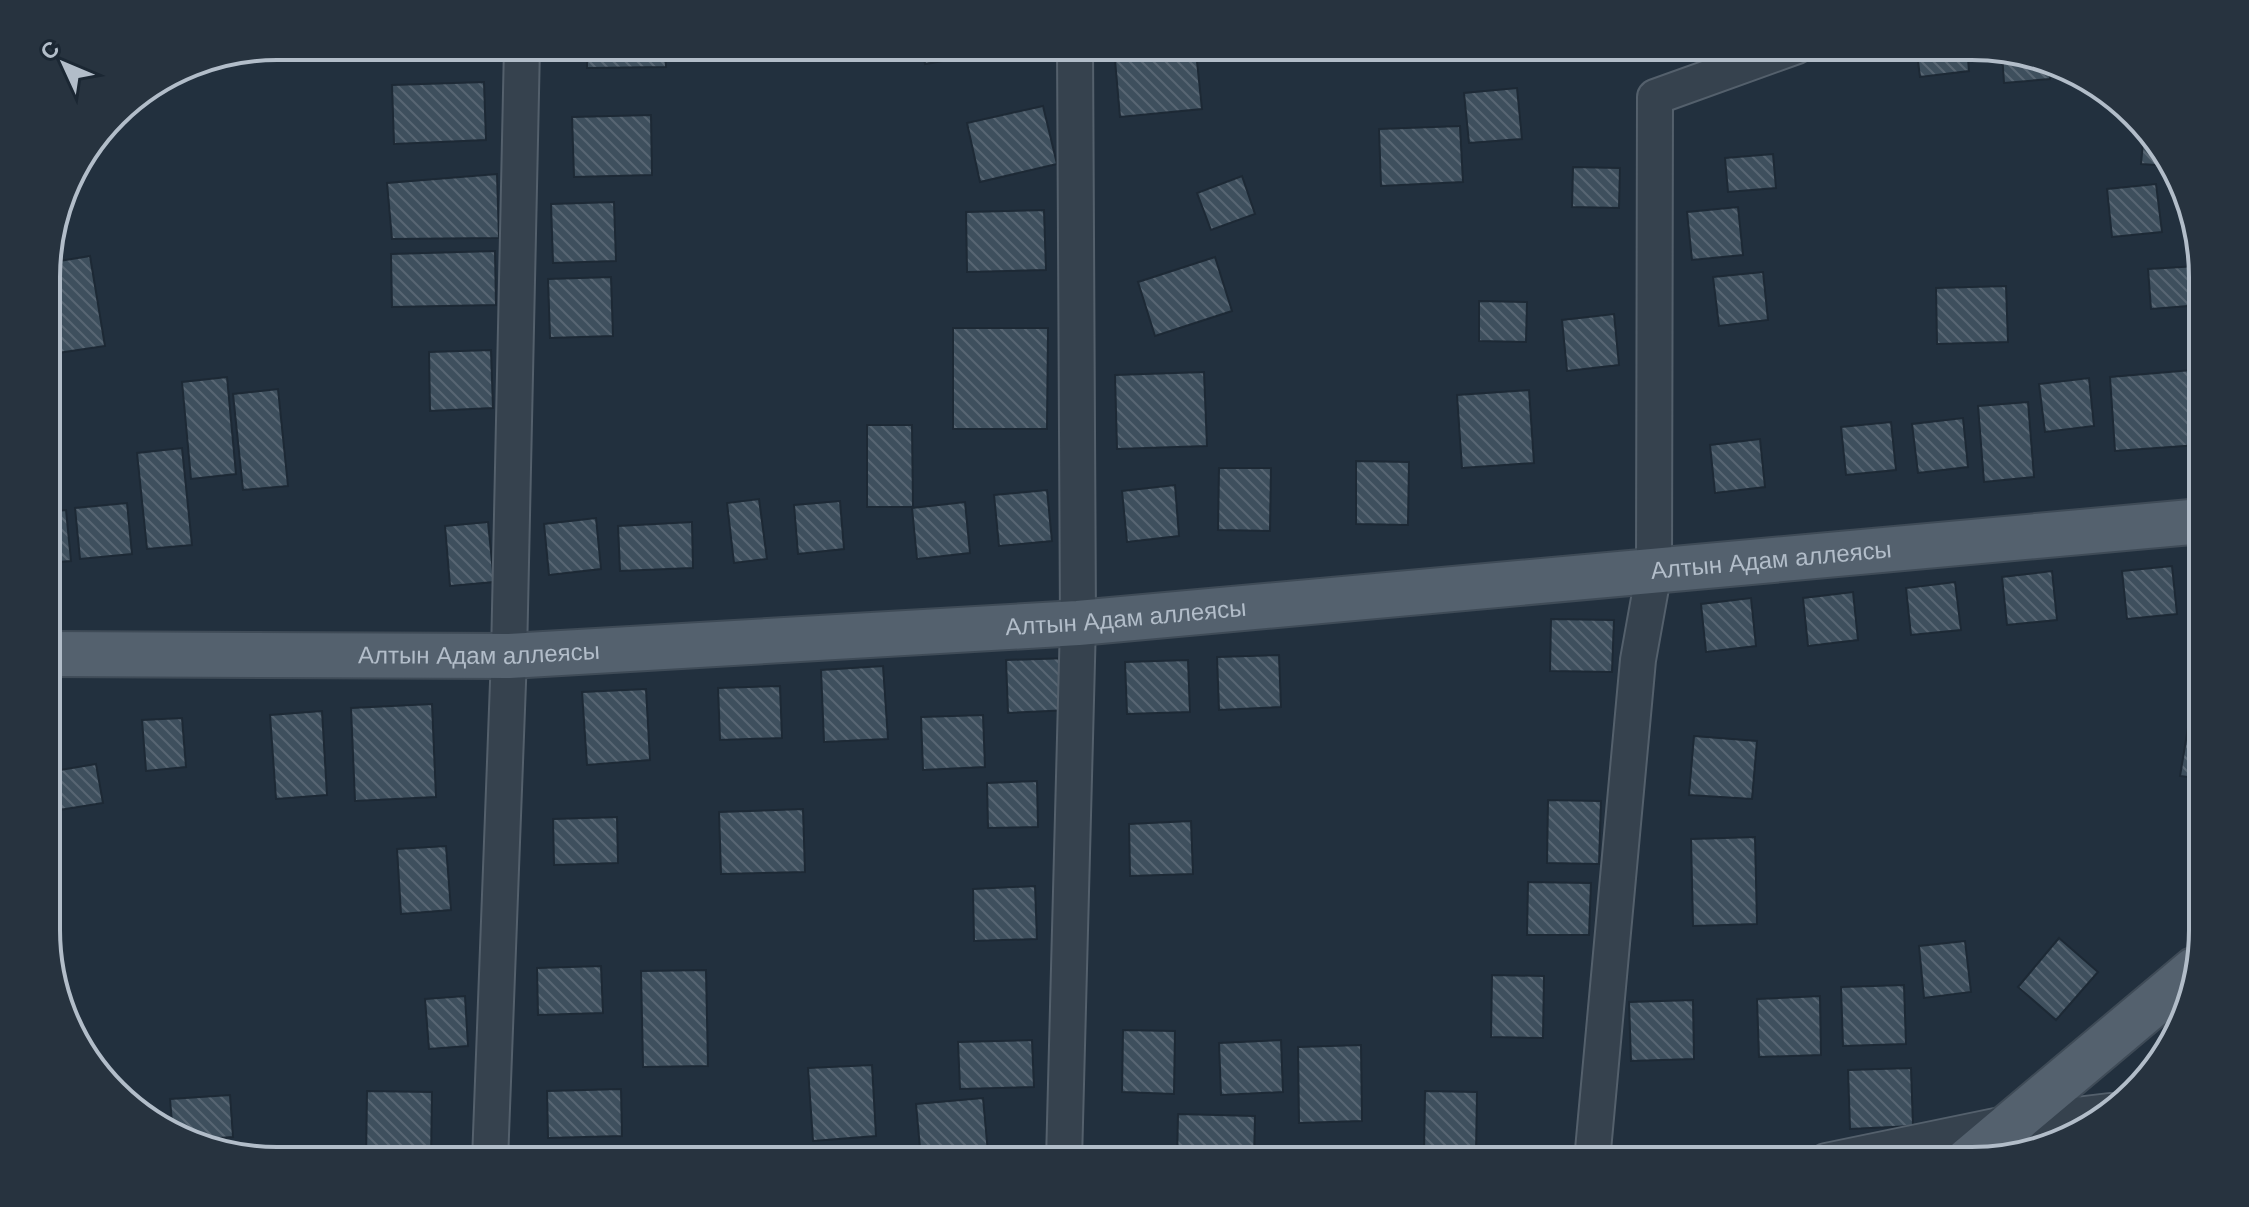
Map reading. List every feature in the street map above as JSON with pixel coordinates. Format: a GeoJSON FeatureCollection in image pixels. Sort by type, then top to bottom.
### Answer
{"type":"FeatureCollection","features":[{"type":"Feature","properties":{"kind":"main road","name":"Алтын Адам аллеясы"},"geometry":{"type":"LineString","coordinates":[[60,654],[509,656],[1078,623],[2189,522]]}},
{"type":"Feature","properties":{"kind":"main road"},"geometry":{"type":"LineString","coordinates":[[1983,1147],[2183,979]]}},
{"type":"Feature","properties":{"kind":"street"},"geometry":{"type":"LineString","coordinates":[[491,1147],[509,656],[522,60]]}},
{"type":"Feature","properties":{"kind":"street"},"geometry":{"type":"LineString","coordinates":[[1064,1147],[1078,623],[1075,60]]}},
{"type":"Feature","properties":{"kind":"street"},"geometry":{"type":"LineString","coordinates":[[1593,1147],[1638,660],[1654,571],[1655,97],[1758,60]]}},
{"type":"Feature","properties":{"kind":"street"},"geometry":{"type":"LineString","coordinates":[[1894,1147],[2010,1123],[2086,1114]]}},
{"type":"Feature","properties":{"kind":"building"},"geometry":{"type":"Polygon","coordinates":[[[587,60],[666,60],[666,67],[587,68],[587,60]]]}},
{"type":"Feature","properties":{"kind":"building"},"geometry":{"type":"Polygon","coordinates":[[[924,60],[948,60],[925,64],[924,60]]]}},
{"type":"Feature","properties":{"kind":"building"},"geometry":{"type":"Polygon","coordinates":[[[1115,60],[1197,60],[1202,109],[1120,117],[1115,60]]]}},
{"type":"Feature","properties":{"kind":"building"},"geometry":{"type":"Polygon","coordinates":[[[1918,60],[1968,60],[1969,71],[1920,77],[1918,60]]]}},
{"type":"Feature","properties":{"kind":"building"},"geometry":{"type":"Polygon","coordinates":[[[2003,62],[2050,75],[2050,79],[2004,83],[2003,62]]]}},
{"type":"Feature","properties":{"kind":"building"},"geometry":{"type":"Polygon","coordinates":[[[484,82],[486,140],[394,144],[392,85],[484,82]]]}},
{"type":"Feature","properties":{"kind":"building"},"geometry":{"type":"Polygon","coordinates":[[[1517,88],[1522,139],[1469,143],[1464,93],[1517,88]]]}},
{"type":"Feature","properties":{"kind":"building"},"geometry":{"type":"Polygon","coordinates":[[[1043,106],[1057,164],[980,182],[967,123],[1043,106]]]}},
{"type":"Feature","properties":{"kind":"building"},"geometry":{"type":"Polygon","coordinates":[[[651,115],[652,175],[574,177],[572,117],[651,115]]]}},
{"type":"Feature","properties":{"kind":"building"},"geometry":{"type":"Polygon","coordinates":[[[1460,126],[1463,182],[1381,186],[1379,129],[1460,126]]]}},
{"type":"Feature","properties":{"kind":"building"},"geometry":{"type":"Polygon","coordinates":[[[2143,144],[2157,165],[2141,164],[2143,144]]]}},
{"type":"Feature","properties":{"kind":"building"},"geometry":{"type":"Polygon","coordinates":[[[1773,154],[1776,188],[1728,192],[1725,158],[1773,154]]]}},
{"type":"Feature","properties":{"kind":"building"},"geometry":{"type":"Polygon","coordinates":[[[1573,167],[1620,168],[1619,208],[1572,207],[1573,167]]]}},
{"type":"Feature","properties":{"kind":"building"},"geometry":{"type":"Polygon","coordinates":[[[497,174],[499,238],[392,239],[387,183],[497,174]]]}},
{"type":"Feature","properties":{"kind":"building"},"geometry":{"type":"Polygon","coordinates":[[[1242,176],[1255,214],[1211,230],[1197,193],[1242,176]]]}},
{"type":"Feature","properties":{"kind":"building"},"geometry":{"type":"Polygon","coordinates":[[[2156,184],[2162,232],[2112,237],[2107,189],[2156,184]]]}},
{"type":"Feature","properties":{"kind":"building"},"geometry":{"type":"Polygon","coordinates":[[[614,202],[616,261],[553,263],[551,204],[614,202]]]}},
{"type":"Feature","properties":{"kind":"building"},"geometry":{"type":"Polygon","coordinates":[[[1738,207],[1743,255],[1692,260],[1687,212],[1738,207]]]}},
{"type":"Feature","properties":{"kind":"building"},"geometry":{"type":"Polygon","coordinates":[[[1044,210],[1046,270],[967,272],[966,212],[1044,210]]]}},
{"type":"Feature","properties":{"kind":"building"},"geometry":{"type":"Polygon","coordinates":[[[495,251],[496,305],[392,307],[391,254],[495,251]]]}},
{"type":"Feature","properties":{"kind":"building"},"geometry":{"type":"Polygon","coordinates":[[[90,256],[105,346],[60,353],[60,261],[90,256]]]}},
{"type":"Feature","properties":{"kind":"building"},"geometry":{"type":"Polygon","coordinates":[[[1215,257],[1232,311],[1155,336],[1138,282],[1215,257]]]}},
{"type":"Feature","properties":{"kind":"building"},"geometry":{"type":"Polygon","coordinates":[[[2188,267],[2189,306],[2151,309],[2148,269],[2188,267]]]}},
{"type":"Feature","properties":{"kind":"building"},"geometry":{"type":"Polygon","coordinates":[[[1763,272],[1768,320],[1719,326],[1713,277],[1763,272]]]}},
{"type":"Feature","properties":{"kind":"building"},"geometry":{"type":"Polygon","coordinates":[[[611,277],[613,336],[550,338],[548,279],[611,277]]]}},
{"type":"Feature","properties":{"kind":"building"},"geometry":{"type":"Polygon","coordinates":[[[2006,286],[2008,342],[1937,344],[1936,288],[2006,286]]]}},
{"type":"Feature","properties":{"kind":"building"},"geometry":{"type":"Polygon","coordinates":[[[1479,301],[1527,302],[1526,342],[1479,341],[1479,301]]]}},
{"type":"Feature","properties":{"kind":"building"},"geometry":{"type":"Polygon","coordinates":[[[1614,314],[1619,365],[1567,371],[1562,320],[1614,314]]]}},
{"type":"Feature","properties":{"kind":"building"},"geometry":{"type":"Polygon","coordinates":[[[953,328],[1048,328],[1047,429],[953,429],[953,328]]]}},
{"type":"Feature","properties":{"kind":"building"},"geometry":{"type":"Polygon","coordinates":[[[491,350],[493,408],[430,411],[429,352],[491,350]]]}},
{"type":"Feature","properties":{"kind":"building"},"geometry":{"type":"Polygon","coordinates":[[[2189,370],[2189,446],[2115,451],[2110,377],[2189,370]]]}},
{"type":"Feature","properties":{"kind":"building"},"geometry":{"type":"Polygon","coordinates":[[[1204,372],[1207,446],[1117,449],[1115,375],[1204,372]]]}},
{"type":"Feature","properties":{"kind":"building"},"geometry":{"type":"Polygon","coordinates":[[[227,377],[236,474],[191,479],[182,382],[227,377]]]}},
{"type":"Feature","properties":{"kind":"building"},"geometry":{"type":"Polygon","coordinates":[[[2089,378],[2094,426],[2045,432],[2039,384],[2089,378]]]}},
{"type":"Feature","properties":{"kind":"building"},"geometry":{"type":"Polygon","coordinates":[[[278,389],[288,486],[243,490],[233,394],[278,389]]]}},
{"type":"Feature","properties":{"kind":"building"},"geometry":{"type":"Polygon","coordinates":[[[1529,390],[1534,463],[1462,468],[1457,395],[1529,390]]]}},
{"type":"Feature","properties":{"kind":"building"},"geometry":{"type":"Polygon","coordinates":[[[2028,402],[2034,477],[1984,482],[1978,406],[2028,402]]]}},
{"type":"Feature","properties":{"kind":"building"},"geometry":{"type":"Polygon","coordinates":[[[1963,418],[1968,467],[1918,473],[1912,424],[1963,418]]]}},
{"type":"Feature","properties":{"kind":"building"},"geometry":{"type":"Polygon","coordinates":[[[1891,422],[1896,470],[1846,475],[1841,427],[1891,422]]]}},
{"type":"Feature","properties":{"kind":"building"},"geometry":{"type":"Polygon","coordinates":[[[867,425],[912,425],[913,507],[867,507],[867,425]]]}},
{"type":"Feature","properties":{"kind":"building"},"geometry":{"type":"Polygon","coordinates":[[[1760,439],[1765,487],[1715,493],[1710,445],[1760,439]]]}},
{"type":"Feature","properties":{"kind":"building"},"geometry":{"type":"Polygon","coordinates":[[[182,448],[192,545],[147,549],[137,453],[182,448]]]}},
{"type":"Feature","properties":{"kind":"building"},"geometry":{"type":"Polygon","coordinates":[[[1356,461],[1409,462],[1408,525],[1356,524],[1356,461]]]}},
{"type":"Feature","properties":{"kind":"building"},"geometry":{"type":"Polygon","coordinates":[[[1219,468],[1271,468],[1270,531],[1218,530],[1219,468]]]}},
{"type":"Feature","properties":{"kind":"building"},"geometry":{"type":"Polygon","coordinates":[[[1175,485],[1179,536],[1127,542],[1122,491],[1175,485]]]}},
{"type":"Feature","properties":{"kind":"building"},"geometry":{"type":"Polygon","coordinates":[[[1047,490],[1052,541],[999,546],[994,495],[1047,490]]]}},
{"type":"Feature","properties":{"kind":"building"},"geometry":{"type":"Polygon","coordinates":[[[759,499],[767,559],[734,563],[727,503],[759,499]]]}},
{"type":"Feature","properties":{"kind":"building"},"geometry":{"type":"Polygon","coordinates":[[[840,501],[844,549],[798,554],[794,505],[840,501]]]}},
{"type":"Feature","properties":{"kind":"building"},"geometry":{"type":"Polygon","coordinates":[[[965,502],[970,553],[917,559],[912,508],[965,502]]]}},
{"type":"Feature","properties":{"kind":"building"},"geometry":{"type":"Polygon","coordinates":[[[127,503],[132,554],[80,559],[75,508],[127,503]]]}},
{"type":"Feature","properties":{"kind":"building"},"geometry":{"type":"Polygon","coordinates":[[[66,510],[71,561],[60,562],[60,511],[66,510]]]}},
{"type":"Feature","properties":{"kind":"building"},"geometry":{"type":"Polygon","coordinates":[[[596,518],[601,569],[549,575],[544,524],[596,518]]]}},
{"type":"Feature","properties":{"kind":"building"},"geometry":{"type":"Polygon","coordinates":[[[488,522],[494,582],[450,586],[445,526],[488,522]]]}},
{"type":"Feature","properties":{"kind":"building"},"geometry":{"type":"Polygon","coordinates":[[[692,522],[693,568],[620,571],[618,526],[692,522]]]}},
{"type":"Feature","properties":{"kind":"building"},"geometry":{"type":"Polygon","coordinates":[[[2172,566],[2177,614],[2127,619],[2122,571],[2172,566]]]}},
{"type":"Feature","properties":{"kind":"building"},"geometry":{"type":"Polygon","coordinates":[[[2052,571],[2057,620],[2007,625],[2002,577],[2052,571]]]}},
{"type":"Feature","properties":{"kind":"building"},"geometry":{"type":"Polygon","coordinates":[[[1955,582],[1961,630],[1911,635],[1906,588],[1955,582]]]}},
{"type":"Feature","properties":{"kind":"building"},"geometry":{"type":"Polygon","coordinates":[[[1853,592],[1858,640],[1808,646],[1803,598],[1853,592]]]}},
{"type":"Feature","properties":{"kind":"building"},"geometry":{"type":"Polygon","coordinates":[[[1751,598],[1756,646],[1706,652],[1701,604],[1751,598]]]}},
{"type":"Feature","properties":{"kind":"building"},"geometry":{"type":"Polygon","coordinates":[[[1551,619],[1614,620],[1612,672],[1550,671],[1551,619]]]}},
{"type":"Feature","properties":{"kind":"building"},"geometry":{"type":"Polygon","coordinates":[[[1279,655],[1281,707],[1219,710],[1217,657],[1279,655]]]}},
{"type":"Feature","properties":{"kind":"building"},"geometry":{"type":"Polygon","coordinates":[[[1069,658],[1071,710],[1008,713],[1006,660],[1069,658]]]}},
{"type":"Feature","properties":{"kind":"building"},"geometry":{"type":"Polygon","coordinates":[[[1188,660],[1190,712],[1127,714],[1125,662],[1188,660]]]}},
{"type":"Feature","properties":{"kind":"building"},"geometry":{"type":"Polygon","coordinates":[[[883,666],[888,739],[824,742],[821,670],[883,666]]]}},
{"type":"Feature","properties":{"kind":"building"},"geometry":{"type":"Polygon","coordinates":[[[780,686],[782,738],[720,740],[718,688],[780,686]]]}},
{"type":"Feature","properties":{"kind":"building"},"geometry":{"type":"Polygon","coordinates":[[[646,689],[650,760],[587,765],[582,692],[646,689]]]}},
{"type":"Feature","properties":{"kind":"building"},"geometry":{"type":"Polygon","coordinates":[[[432,704],[436,797],[355,801],[351,708],[432,704]]]}},
{"type":"Feature","properties":{"kind":"building"},"geometry":{"type":"Polygon","coordinates":[[[322,711],[327,795],[276,799],[270,715],[322,711]]]}},
{"type":"Feature","properties":{"kind":"building"},"geometry":{"type":"Polygon","coordinates":[[[983,715],[985,767],[923,770],[921,717],[983,715]]]}},
{"type":"Feature","properties":{"kind":"building"},"geometry":{"type":"Polygon","coordinates":[[[182,718],[186,767],[146,771],[142,720],[182,718]]]}},
{"type":"Feature","properties":{"kind":"building"},"geometry":{"type":"Polygon","coordinates":[[[2188,728],[2189,728],[2189,777],[2180,776],[2188,728]]]}},
{"type":"Feature","properties":{"kind":"building"},"geometry":{"type":"Polygon","coordinates":[[[1694,736],[1757,741],[1752,799],[1689,795],[1694,736]]]}},
{"type":"Feature","properties":{"kind":"building"},"geometry":{"type":"Polygon","coordinates":[[[96,764],[103,803],[60,810],[60,770],[96,764]]]}},
{"type":"Feature","properties":{"kind":"building"},"geometry":{"type":"Polygon","coordinates":[[[1037,781],[1038,827],[988,828],[987,783],[1037,781]]]}},
{"type":"Feature","properties":{"kind":"building"},"geometry":{"type":"Polygon","coordinates":[[[1548,800],[1601,801],[1599,864],[1547,863],[1548,800]]]}},
{"type":"Feature","properties":{"kind":"building"},"geometry":{"type":"Polygon","coordinates":[[[803,809],[805,872],[721,874],[719,812],[803,809]]]}},
{"type":"Feature","properties":{"kind":"building"},"geometry":{"type":"Polygon","coordinates":[[[617,817],[618,863],[554,865],[553,819],[617,817]]]}},
{"type":"Feature","properties":{"kind":"building"},"geometry":{"type":"Polygon","coordinates":[[[1191,821],[1193,874],[1130,876],[1129,824],[1191,821]]]}},
{"type":"Feature","properties":{"kind":"building"},"geometry":{"type":"Polygon","coordinates":[[[1755,837],[1757,924],[1693,926],[1691,839],[1755,837]]]}},
{"type":"Feature","properties":{"kind":"building"},"geometry":{"type":"Polygon","coordinates":[[[446,846],[451,910],[401,914],[397,849],[446,846]]]}},
{"type":"Feature","properties":{"kind":"building"},"geometry":{"type":"Polygon","coordinates":[[[1528,882],[1591,883],[1589,935],[1527,935],[1528,882]]]}},
{"type":"Feature","properties":{"kind":"building"},"geometry":{"type":"Polygon","coordinates":[[[1035,886],[1037,939],[974,941],[973,889],[1035,886]]]}},
{"type":"Feature","properties":{"kind":"building"},"geometry":{"type":"Polygon","coordinates":[[[2059,938],[2098,972],[2056,1020],[2018,987],[2059,938]]]}},
{"type":"Feature","properties":{"kind":"building"},"geometry":{"type":"Polygon","coordinates":[[[1965,941],[1971,992],[1924,998],[1919,946],[1965,941]]]}},
{"type":"Feature","properties":{"kind":"building"},"geometry":{"type":"Polygon","coordinates":[[[601,966],[603,1013],[538,1015],[537,968],[601,966]]]}},
{"type":"Feature","properties":{"kind":"building"},"geometry":{"type":"Polygon","coordinates":[[[706,970],[708,1066],[643,1067],[641,971],[706,970]]]}},
{"type":"Feature","properties":{"kind":"building"},"geometry":{"type":"Polygon","coordinates":[[[1492,975],[1544,976],[1543,1038],[1491,1037],[1492,975]]]}},
{"type":"Feature","properties":{"kind":"building"},"geometry":{"type":"Polygon","coordinates":[[[1904,985],[1906,1044],[1843,1046],[1841,987],[1904,985]]]}},
{"type":"Feature","properties":{"kind":"building"},"geometry":{"type":"Polygon","coordinates":[[[465,996],[468,1046],[429,1049],[425,999],[465,996]]]}},
{"type":"Feature","properties":{"kind":"building"},"geometry":{"type":"Polygon","coordinates":[[[1820,996],[1821,1055],[1759,1057],[1757,999],[1820,996]]]}},
{"type":"Feature","properties":{"kind":"building"},"geometry":{"type":"Polygon","coordinates":[[[1693,1000],[1694,1059],[1631,1061],[1629,1002],[1693,1000]]]}},
{"type":"Feature","properties":{"kind":"building"},"geometry":{"type":"Polygon","coordinates":[[[1123,1030],[1175,1031],[1174,1094],[1122,1092],[1123,1030]]]}},
{"type":"Feature","properties":{"kind":"building"},"geometry":{"type":"Polygon","coordinates":[[[1032,1040],[1034,1087],[960,1089],[958,1042],[1032,1040]]]}},
{"type":"Feature","properties":{"kind":"building"},"geometry":{"type":"Polygon","coordinates":[[[1281,1040],[1283,1092],[1221,1095],[1219,1043],[1281,1040]]]}},
{"type":"Feature","properties":{"kind":"building"},"geometry":{"type":"Polygon","coordinates":[[[1361,1045],[1362,1121],[1299,1123],[1298,1047],[1361,1045]]]}},
{"type":"Feature","properties":{"kind":"building"},"geometry":{"type":"Polygon","coordinates":[[[872,1065],[876,1136],[813,1141],[808,1068],[872,1065]]]}},
{"type":"Feature","properties":{"kind":"building"},"geometry":{"type":"Polygon","coordinates":[[[1911,1068],[1913,1126],[1850,1129],[1848,1070],[1911,1068]]]}},
{"type":"Feature","properties":{"kind":"building"},"geometry":{"type":"Polygon","coordinates":[[[621,1089],[622,1136],[548,1138],[547,1091],[621,1089]]]}},
{"type":"Feature","properties":{"kind":"building"},"geometry":{"type":"Polygon","coordinates":[[[367,1091],[432,1092],[431,1147],[366,1147],[367,1091]]]}},
{"type":"Feature","properties":{"kind":"building"},"geometry":{"type":"Polygon","coordinates":[[[1425,1091],[1477,1092],[1476,1147],[1424,1147],[1425,1091]]]}},
{"type":"Feature","properties":{"kind":"building"},"geometry":{"type":"Polygon","coordinates":[[[230,1095],[233,1137],[216,1138],[181,1125],[172,1119],[170,1099],[230,1095]]]}},
{"type":"Feature","properties":{"kind":"building"},"geometry":{"type":"Polygon","coordinates":[[[983,1098],[987,1147],[920,1147],[916,1104],[983,1098]]]}},
{"type":"Feature","properties":{"kind":"building"},"geometry":{"type":"Polygon","coordinates":[[[1178,1114],[1255,1116],[1254,1147],[1177,1147],[1178,1114]]]}}]}
